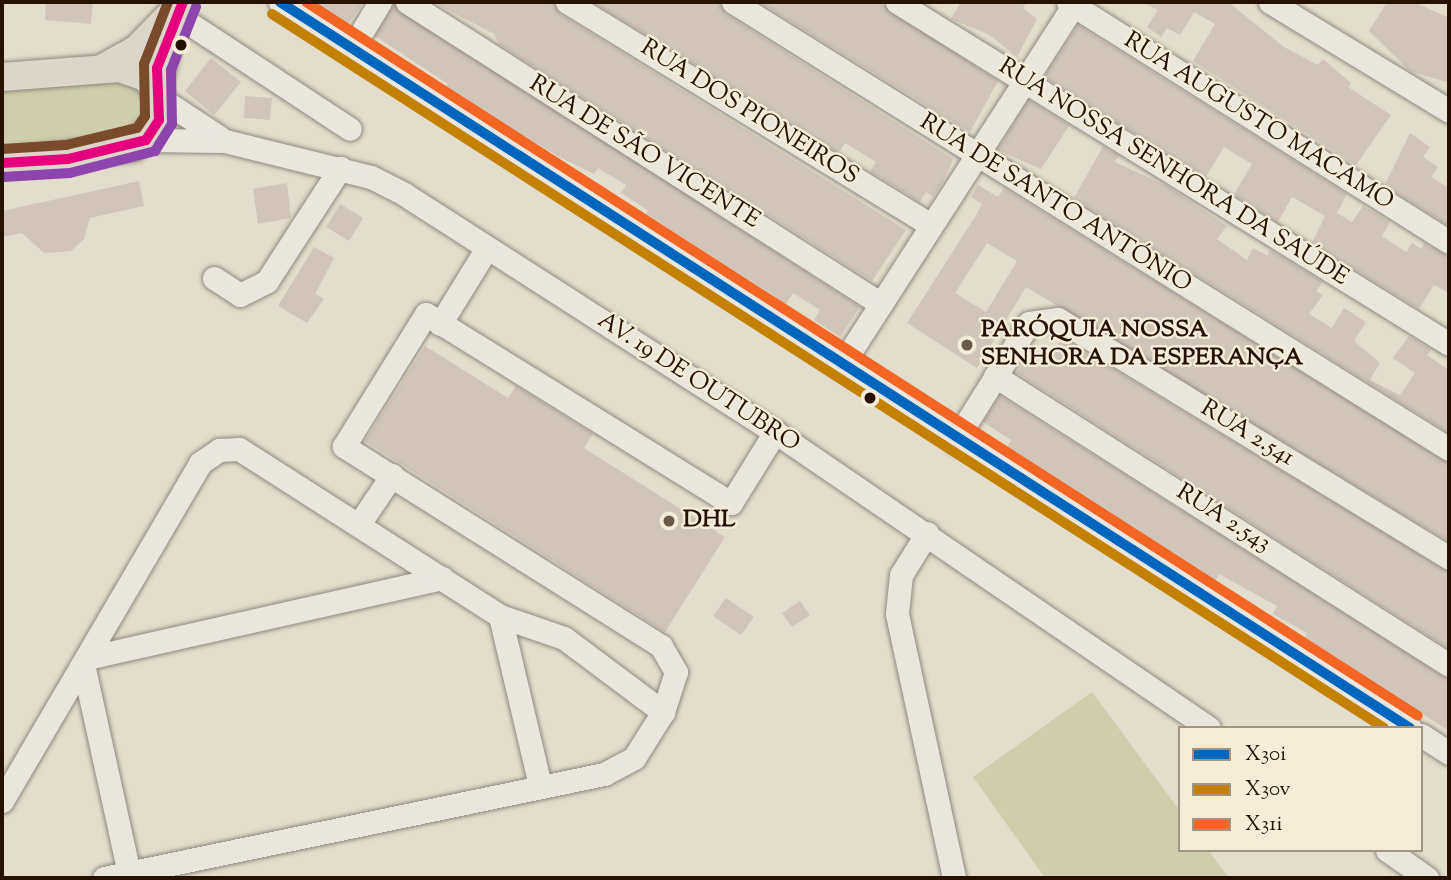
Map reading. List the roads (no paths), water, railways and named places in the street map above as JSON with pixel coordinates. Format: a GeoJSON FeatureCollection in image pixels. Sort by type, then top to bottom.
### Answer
{"type":"FeatureCollection","features":[{"type":"Feature","properties":{"kind":"main road"},"geometry":{"type":"LineString","coordinates":[[105,67],[136,50],[179,8]]}},
{"type":"Feature","properties":{"kind":"main road"},"geometry":{"type":"LineString","coordinates":[[2,163],[68,159],[146,140],[159,120],[159,93],[179,8]]}},
{"type":"Feature","properties":{"kind":"main road"},"geometry":{"type":"LineString","coordinates":[[2,77],[105,67],[134,71],[159,93]]}},
{"type":"Feature","properties":{"kind":"street"},"geometry":{"type":"LineString","coordinates":[[280,2],[955,441],[1407,726]]}},
{"type":"Feature","properties":{"kind":"street"},"geometry":{"type":"LineString","coordinates":[[352,48],[380,2]]}},
{"type":"Feature","properties":{"kind":"street","name":"RUA DE SÃO VICENTE"},"geometry":{"type":"LineString","coordinates":[[407,2],[881,304]]}},
{"type":"Feature","properties":{"kind":"street","name":"RUA DOS PIONEIROS"},"geometry":{"type":"LineString","coordinates":[[567,2],[931,225]]}},
{"type":"Feature","properties":{"kind":"street","name":"RUA DE SANTO ANTÓNIO"},"geometry":{"type":"LineString","coordinates":[[733,2],[1449,449]]}},
{"type":"Feature","properties":{"kind":"street","name":"RUA NOSSA SENHORA DA SAÚDE"},"geometry":{"type":"LineString","coordinates":[[897,2],[1449,344]]}},
{"type":"Feature","properties":{"kind":"street"},"geometry":{"type":"LineString","coordinates":[[1270,2],[1449,111]]}},
{"type":"Feature","properties":{"kind":"street"},"geometry":{"type":"LineString","coordinates":[[841,366],[1072,3]]}},
{"type":"Feature","properties":{"kind":"street","name":"RUA AUGUSTO MACAMO"},"geometry":{"type":"LineString","coordinates":[[1072,3],[1449,242]]}},
{"type":"Feature","properties":{"kind":"street"},"geometry":{"type":"LineString","coordinates":[[179,8],[350,129]]}},
{"type":"Feature","properties":{"kind":"street"},"geometry":{"type":"LineString","coordinates":[[159,93],[225,141]]}},
{"type":"Feature","properties":{"kind":"street","name":"AV. 19 DE OUTUBRO"},"geometry":{"type":"LineString","coordinates":[[146,140],[225,141],[340,168],[404,194],[775,432],[927,533],[1206,726]]}},
{"type":"Feature","properties":{"kind":"street"},"geometry":{"type":"LineString","coordinates":[[214,278],[240,295],[267,281],[340,168]]}},
{"type":"Feature","properties":{"kind":"street"},"geometry":{"type":"LineString","coordinates":[[440,324],[486,248]]}},
{"type":"Feature","properties":{"kind":"street"},"geometry":{"type":"LineString","coordinates":[[104,878],[623,766],[663,712],[676,672],[661,646],[344,446],[426,314],[731,503],[775,432]]}},
{"type":"Feature","properties":{"kind":"street","name":"RUA 2.541"},"geometry":{"type":"LineString","coordinates":[[995,376],[1029,323],[1042,318],[1058,319],[1449,558]]}},
{"type":"Feature","properties":{"kind":"street"},"geometry":{"type":"LineString","coordinates":[[955,441],[995,376]]}},
{"type":"Feature","properties":{"kind":"street","name":"RUA 2.543"},"geometry":{"type":"LineString","coordinates":[[995,376],[1449,665]]}},
{"type":"Feature","properties":{"kind":"street"},"geometry":{"type":"LineString","coordinates":[[2,801],[194,473],[219,450],[239,449],[261,458],[500,616],[564,638],[663,712]]}},
{"type":"Feature","properties":{"kind":"street"},"geometry":{"type":"LineString","coordinates":[[359,524],[392,475]]}},
{"type":"Feature","properties":{"kind":"street"},"geometry":{"type":"LineString","coordinates":[[927,533],[901,575],[897,614],[954,878]]}},
{"type":"Feature","properties":{"kind":"street"},"geometry":{"type":"LineString","coordinates":[[85,661],[442,578]]}},
{"type":"Feature","properties":{"kind":"street"},"geometry":{"type":"LineString","coordinates":[[500,616],[540,785]]}},
{"type":"Feature","properties":{"kind":"street"},"geometry":{"type":"LineString","coordinates":[[85,661],[129,873]]}},
{"type":"Feature","properties":{"kind":"street"},"geometry":{"type":"LineString","coordinates":[[1423,736],[1449,752]]}},
{"type":"Feature","properties":{"kind":"street"},"geometry":{"type":"LineString","coordinates":[[1390,852],[1427,878]]}},
{"type":"Feature","properties":{"kind":"place","name":"PARÓQUIA NOSSA SENHORA DA ESPERANÇA"},"geometry":{"type":"Point","coordinates":[967,345]}},
{"type":"Feature","properties":{"kind":"place","name":"DHL"},"geometry":{"type":"Point","coordinates":[669,521]}}]}
